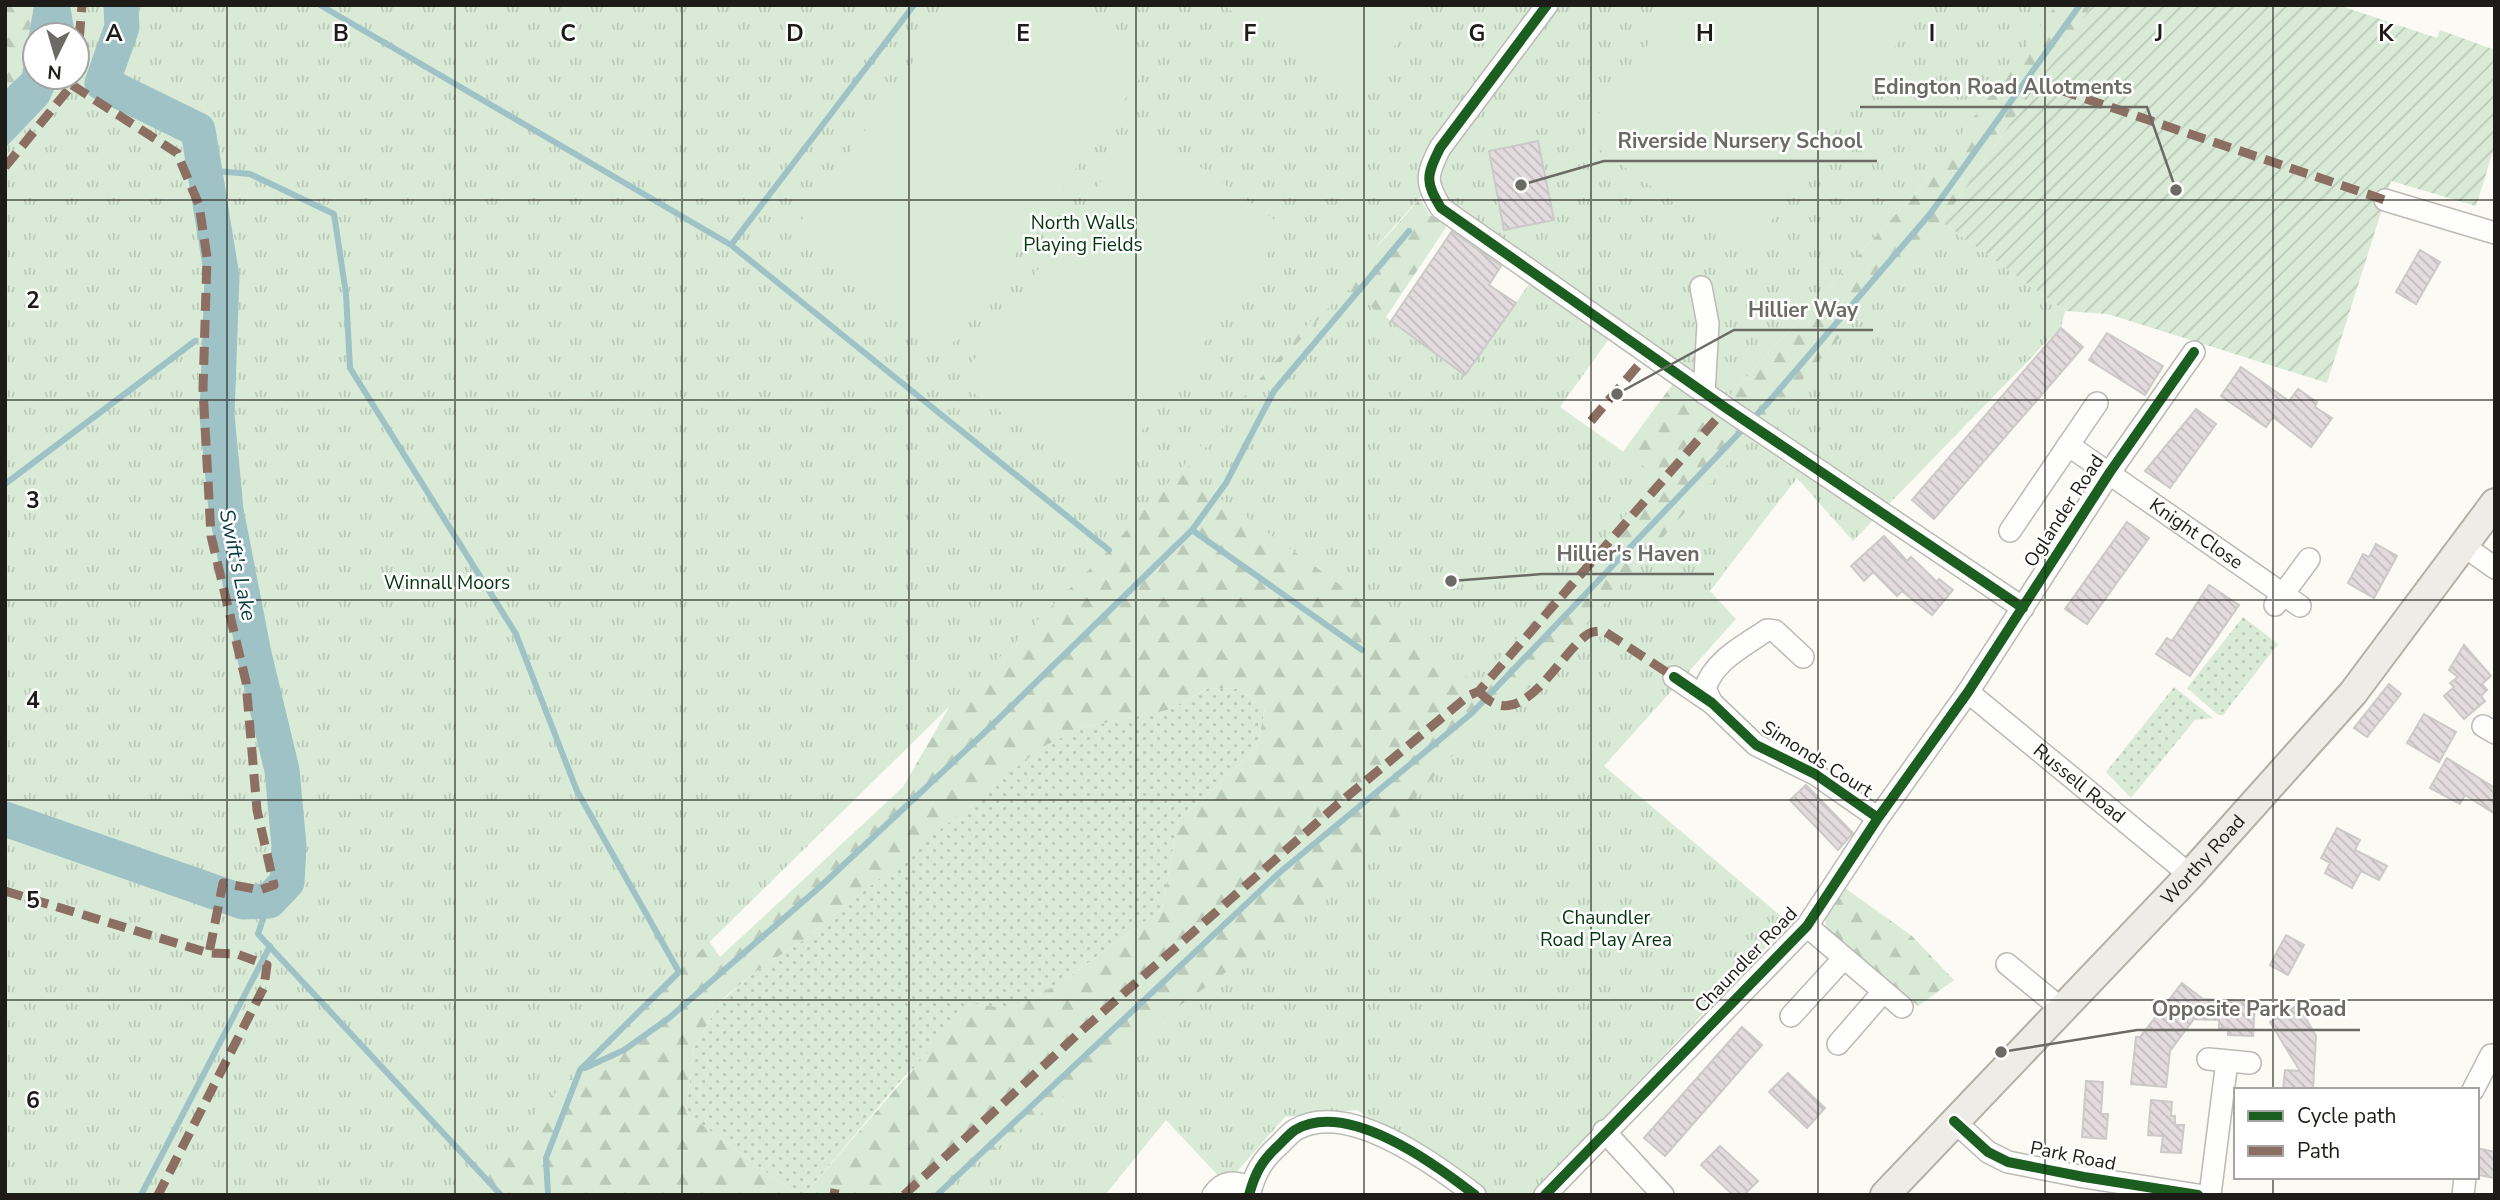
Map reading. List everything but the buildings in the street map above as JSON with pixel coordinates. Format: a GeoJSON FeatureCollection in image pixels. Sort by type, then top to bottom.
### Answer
{"type":"FeatureCollection","features":[{"type":"Feature","properties":{"kind":"main road","name":"Worthy Road"},"geometry":{"type":"LineString","coordinates":[[1885,1195],[2190,875],[2353,693],[2495,503]]}},
{"type":"Feature","properties":{"kind":"street"},"geometry":{"type":"LineString","coordinates":[[1547,5],[1440,148],[1430,169],[1429,188],[1441,208],[1704,393],[2023,608]]}},
{"type":"Feature","properties":{"kind":"street"},"geometry":{"type":"LineString","coordinates":[[2385,200],[2495,233]]}},
{"type":"Feature","properties":{"kind":"street"},"geometry":{"type":"LineString","coordinates":[[1701,288],[1708,324],[1704,393]]}},
{"type":"Feature","properties":{"kind":"street","name":"Oglander Road"},"geometry":{"type":"LineString","coordinates":[[1968,692],[2110,472],[2194,352]]}},
{"type":"Feature","properties":{"kind":"street"},"geometry":{"type":"LineString","coordinates":[[2010,531],[2097,404]]}},
{"type":"Feature","properties":{"kind":"street","name":"Knight Close"},"geometry":{"type":"LineString","coordinates":[[2068,445],[2110,472],[2286,602],[2309,559]]}},
{"type":"Feature","properties":{"kind":"street"},"geometry":{"type":"LineString","coordinates":[[2464,546],[2495,568]]}},
{"type":"Feature","properties":{"kind":"street"},"geometry":{"type":"LineString","coordinates":[[1712,703],[1705,689],[1708,678],[1719,664],[1767,630],[1775,631],[1803,657]]}},
{"type":"Feature","properties":{"kind":"street","name":"Simonds Court"},"geometry":{"type":"LineString","coordinates":[[1674,677],[1712,703],[1756,744],[1815,774],[1878,818]]}},
{"type":"Feature","properties":{"kind":"street","name":"Russell Road"},"geometry":{"type":"LineString","coordinates":[[1968,692],[2190,875]]}},
{"type":"Feature","properties":{"kind":"street","name":"Chaundler Road"},"geometry":{"type":"LineString","coordinates":[[1545,1195],[1604,1130],[1807,926],[1878,818],[1968,692]]}},
{"type":"Feature","properties":{"kind":"street"},"geometry":{"type":"LineString","coordinates":[[1807,926],[1902,1007]]}},
{"type":"Feature","properties":{"kind":"street"},"geometry":{"type":"LineString","coordinates":[[1791,1016],[1844,958]]}},
{"type":"Feature","properties":{"kind":"street"},"geometry":{"type":"LineString","coordinates":[[2007,964],[2063,1010]]}},
{"type":"Feature","properties":{"kind":"street"},"geometry":{"type":"LineString","coordinates":[[1838,1044],[1883,992]]}},
{"type":"Feature","properties":{"kind":"street"},"geometry":{"type":"LineString","coordinates":[[2474,1088],[2491,1055]]}},
{"type":"Feature","properties":{"kind":"street"},"geometry":{"type":"LineString","coordinates":[[2210,1195],[2218,1060],[2250,1063]]}},
{"type":"Feature","properties":{"kind":"street","name":"Park Road"},"geometry":{"type":"LineString","coordinates":[[1954,1121],[1988,1152],[2008,1162],[2081,1186],[2198,1195]]}},
{"type":"Feature","properties":{"kind":"street"},"geometry":{"type":"LineString","coordinates":[[1213,1195],[1222,1184],[1232,1181],[1250,1191],[1260,1162],[1295,1130],[1318,1124],[1356,1125],[1386,1136],[1475,1195]]}},
{"type":"Feature","properties":{"kind":"street"},"geometry":{"type":"LineString","coordinates":[[1604,1130],[1663,1195]]}},
{"type":"Feature","properties":{"kind":"green space"},"geometry":{"type":"Polygon","coordinates":[[[5,5],[34,5],[31,21],[21,21],[21,76],[5,90],[5,5]]]}},
{"type":"Feature","properties":{"kind":"green space","name":"Winnall Moors"},"geometry":{"type":"Polygon","coordinates":[[[43,5],[2056,5],[1930,177],[1728,397],[1428,188],[1109,550],[478,1169],[501,1195],[5,1195],[5,108],[21,91],[91,91],[91,21],[40,21],[43,5]]]}},
{"type":"Feature","properties":{"kind":"green space"},"geometry":{"type":"Polygon","coordinates":[[[953,5],[1074,5],[1152,61],[950,347],[791,235],[953,5]]]}},
{"type":"Feature","properties":{"kind":"green space"},"geometry":{"type":"Polygon","coordinates":[[[1223,5],[1426,5],[1355,98],[1223,5]]]}},
{"type":"Feature","properties":{"kind":"green space"},"geometry":{"type":"Polygon","coordinates":[[[1676,5],[1925,5],[1747,255],[1582,137],[1676,5]]]}},
{"type":"Feature","properties":{"kind":"green space"},"geometry":{"type":"Polygon","coordinates":[[[2013,5],[2092,5],[1942,222],[1747,488],[1696,624],[985,1195],[804,1195],[970,1003],[1008,1009],[1059,984],[1162,909],[1178,821],[1257,748],[1265,709],[1240,689],[1209,688],[1168,710],[1085,727],[1042,747],[805,939],[759,969],[720,1001],[694,1048],[686,1113],[797,1195],[463,1195],[101,46],[720,957],[903,787],[993,631],[1388,235],[1420,198],[1430,215],[1447,226],[1386,317],[1362,365],[1605,485],[1624,450],[1675,381],[1714,414],[1726,408],[1728,397],[1930,177],[2013,5]]]}},
{"type":"Feature","properties":{"kind":"green space"},"geometry":{"type":"Polygon","coordinates":[[[2092,5],[2338,5],[2437,38],[2440,30],[2495,50],[2495,145],[2476,206],[2391,181],[2327,383],[2108,314],[2065,311],[1942,222],[2092,5]]]}},
{"type":"Feature","properties":{"kind":"green space","name":"North Walls Playing Fields"},"geometry":{"type":"Polygon","coordinates":[[[1141,125],[1286,228],[1103,485],[958,382],[1141,125]]]}},
{"type":"Feature","properties":{"kind":"green space","name":"Chaundler Road Play Area"},"geometry":{"type":"Polygon","coordinates":[[[1942,222],[2065,311],[2061,327],[1853,541],[1797,478],[1710,591],[1736,619],[1604,766],[1789,923],[1531,1195],[1484,1195],[1357,1110],[1285,1117],[1226,1184],[1166,1120],[1105,1195],[937,1195],[1167,1015],[1315,908],[1492,712],[1509,707],[1532,685],[1942,222]]]}},
{"type":"Feature","properties":{"kind":"green space"},"geometry":{"type":"Polygon","coordinates":[[[1532,280],[1611,336],[1560,407],[1659,477],[1477,684],[1184,472],[1346,288],[1465,375],[1532,280]]]}},
{"type":"Feature","properties":{"kind":"green space"},"geometry":{"type":"Polygon","coordinates":[[[2243,617],[2278,644],[2223,715],[2218,715],[2187,688],[2243,617]]]}},
{"type":"Feature","properties":{"kind":"green space"},"geometry":{"type":"Polygon","coordinates":[[[2174,687],[2213,718],[2195,720],[2131,798],[2106,772],[2174,687]]]}},
{"type":"Feature","properties":{"kind":"green space"},"geometry":{"type":"Polygon","coordinates":[[[1209,688],[1240,689],[1265,709],[1257,748],[1178,821],[1162,909],[1059,984],[1008,1009],[908,1072],[804,1195],[797,1195],[686,1113],[694,1048],[720,1002],[759,969],[805,939],[1041,747],[1085,727],[1168,710],[1209,688]]]}},
{"type":"Feature","properties":{"kind":"green space"},"geometry":{"type":"Polygon","coordinates":[[[1845,888],[1912,936],[1954,980],[1918,1006],[1826,930],[1825,913],[1845,888]]]}},
{"type":"Feature","properties":{"kind":"water"},"geometry":{"type":"Polygon","coordinates":[[[34,5],[70,5],[73,21],[31,21],[34,5]]]}},
{"type":"Feature","properties":{"kind":"water"},"geometry":{"type":"Polygon","coordinates":[[[21,75],[21,91],[54,91],[48,103],[5,148],[5,90],[21,75]]]}},
{"type":"Feature","properties":{"kind":"waterway","name":"Swift's Lake"},"geometry":{"type":"LineString","coordinates":[[5,819],[243,902],[269,901],[287,882],[289,846],[282,770],[254,654],[226,510],[217,415],[222,277],[198,130],[102,83],[122,27],[121,5]]}},
{"type":"Feature","properties":{"kind":"waterway"},"geometry":{"type":"LineString","coordinates":[[320,5],[731,245]]}},
{"type":"Feature","properties":{"kind":"waterway"},"geometry":{"type":"LineString","coordinates":[[914,5],[731,245],[1109,550]]}},
{"type":"Feature","properties":{"kind":"waterway"},"geometry":{"type":"LineString","coordinates":[[937,1195],[1279,873],[1472,713],[1766,405],[1930,214],[2080,5]]}},
{"type":"Feature","properties":{"kind":"waterway"},"geometry":{"type":"LineString","coordinates":[[205,170],[250,174],[334,214],[346,294],[350,368],[516,634],[577,791],[679,972],[580,1070],[546,1158],[548,1195]]}},
{"type":"Feature","properties":{"kind":"waterway"},"geometry":{"type":"LineString","coordinates":[[585,1068],[624,1050],[669,1018],[821,886],[983,734],[1192,530],[1226,483],[1274,391],[1409,231]]}},
{"type":"Feature","properties":{"kind":"waterway","name":"Swift's Lake"},"geometry":{"type":"LineString","coordinates":[[214,328],[221,322]]}},
{"type":"Feature","properties":{"kind":"waterway"},"geometry":{"type":"LineString","coordinates":[[5,484],[195,341]]}},
{"type":"Feature","properties":{"kind":"waterway"},"geometry":{"type":"LineString","coordinates":[[1192,530],[1362,650]]}},
{"type":"Feature","properties":{"kind":"waterway"},"geometry":{"type":"LineString","coordinates":[[269,901],[258,934],[501,1195]]}},
{"type":"Feature","properties":{"kind":"waterway"},"geometry":{"type":"LineString","coordinates":[[141,1195],[270,946]]}},
{"type":"Feature","properties":{"kind":"marked path"},"geometry":{"type":"LineString","coordinates":[[81,21],[82,5]]}},
{"type":"Feature","properties":{"kind":"marked path"},"geometry":{"type":"LineString","coordinates":[[2060,90],[2385,200]]}},
{"type":"Feature","properties":{"kind":"marked path"},"geometry":{"type":"LineString","coordinates":[[5,167],[67,91]]}},
{"type":"Feature","properties":{"kind":"marked path"},"geometry":{"type":"LineString","coordinates":[[81,91],[177,153],[199,205],[207,257],[203,389],[211,536],[246,682],[257,810],[274,885],[260,890],[223,883],[209,953]]}},
{"type":"Feature","properties":{"kind":"marked path"},"geometry":{"type":"LineString","coordinates":[[1591,421],[1648,354]]}},
{"type":"Feature","properties":{"kind":"marked path"},"geometry":{"type":"LineString","coordinates":[[904,1195],[1079,1033],[1337,805],[1468,696],[1479,691],[1726,408]]}},
{"type":"Feature","properties":{"kind":"marked path"},"geometry":{"type":"LineString","coordinates":[[1479,691],[1494,703],[1509,705],[1524,700],[1577,644],[1590,633],[1598,631],[1604,631],[1674,677]]}},
{"type":"Feature","properties":{"kind":"marked path"},"geometry":{"type":"LineString","coordinates":[[5,891],[209,953],[237,954],[267,965],[264,987],[158,1195]]}},
{"type":"Feature","properties":{"kind":"marked path"},"geometry":{"type":"LineString","coordinates":[[834,1195],[835,1189]]}},
{"type":"Feature","properties":{"kind":"cycle path"},"geometry":{"type":"LineString","coordinates":[[1547,5],[1440,148],[1429,179],[1432,192],[1441,208],[1726,408],[2023,608]]}},
{"type":"Feature","properties":{"kind":"cycle path"},"geometry":{"type":"LineString","coordinates":[[1545,1195],[1807,926],[1878,818],[1968,692],[2110,472],[2194,352]]}},
{"type":"Feature","properties":{"kind":"cycle path"},"geometry":{"type":"LineString","coordinates":[[1674,677],[1712,703],[1756,745],[1815,774],[1878,818]]}},
{"type":"Feature","properties":{"kind":"cycle path"},"geometry":{"type":"LineString","coordinates":[[1954,1121],[1988,1152],[2008,1162],[2198,1195]]}},
{"type":"Feature","properties":{"kind":"cycle path"},"geometry":{"type":"LineString","coordinates":[[1249,1195],[1257,1173],[1268,1156],[1295,1130],[1316,1123],[1339,1123],[1390,1139],[1437,1167],[1475,1195]]}},
{"type":"Feature","properties":{"kind":"place","name":"Riverside Nursery School"},"geometry":{"type":"Point","coordinates":[1521,185]}},
{"type":"Feature","properties":{"kind":"place","name":"Edington Road Allotments"},"geometry":{"type":"Point","coordinates":[2176,190]}},
{"type":"Feature","properties":{"kind":"place","name":"Hillier Way"},"geometry":{"type":"Point","coordinates":[1617,394]}},
{"type":"Feature","properties":{"kind":"place","name":"Hillier's Haven"},"geometry":{"type":"Point","coordinates":[1451,581]}},
{"type":"Feature","properties":{"kind":"place","name":"Opposite Park Road"},"geometry":{"type":"Point","coordinates":[2001,1052]}}]}
